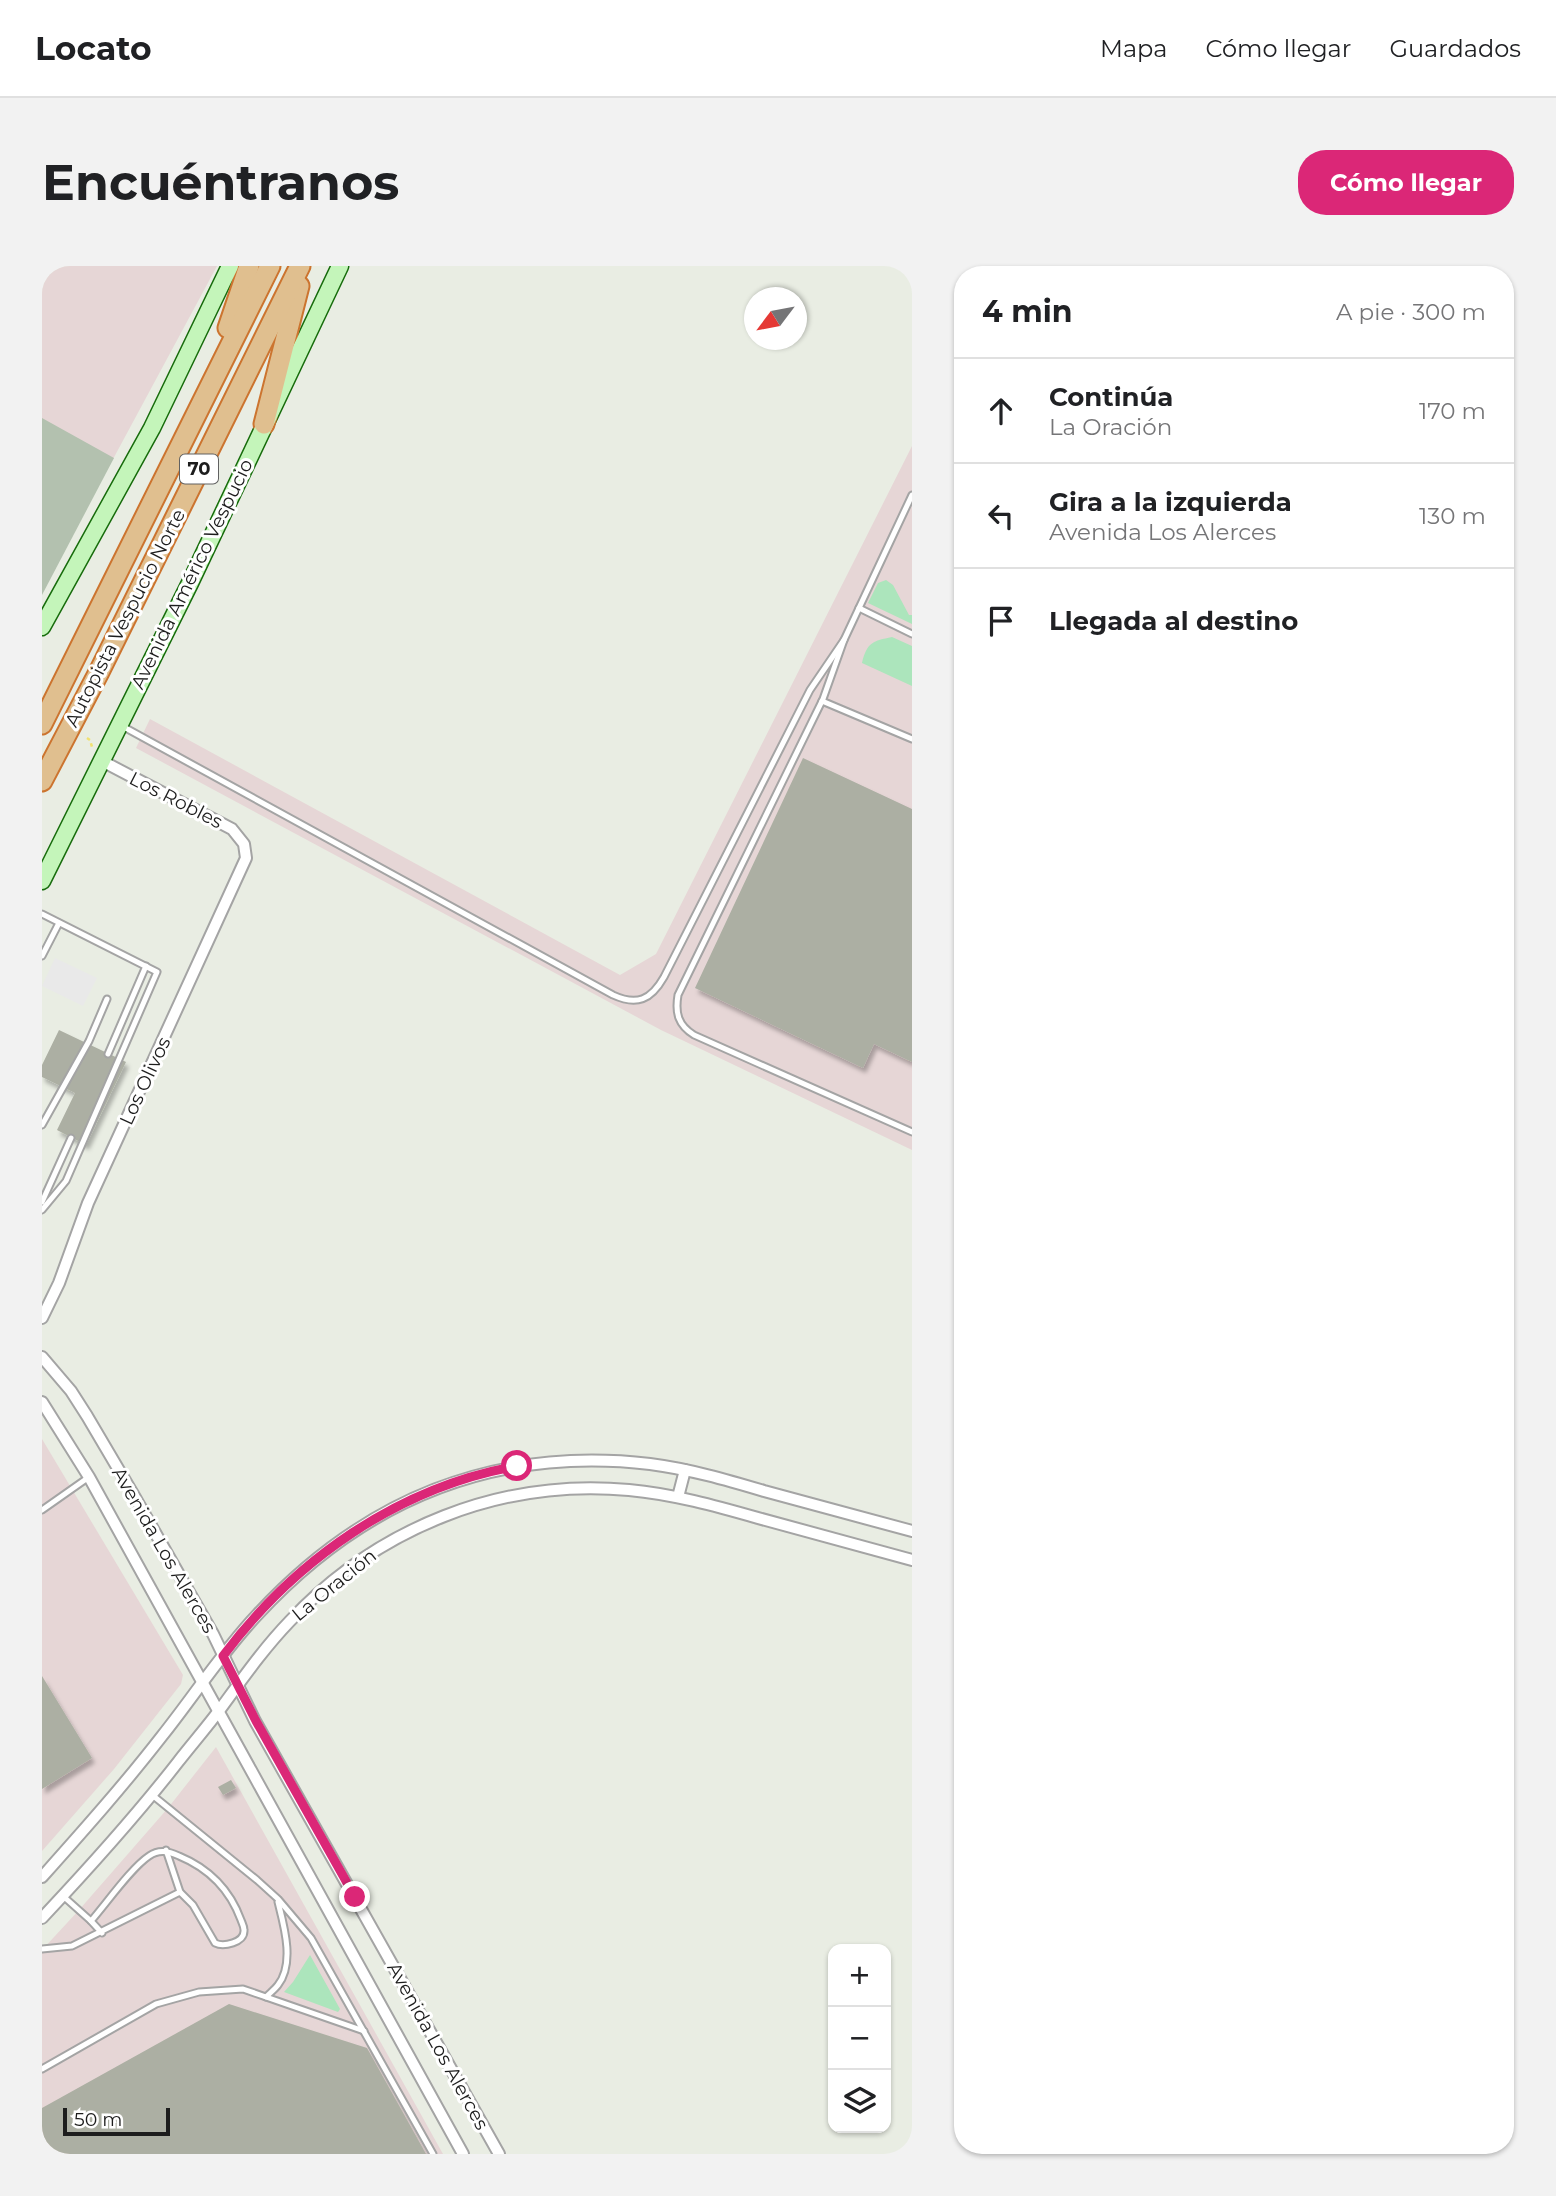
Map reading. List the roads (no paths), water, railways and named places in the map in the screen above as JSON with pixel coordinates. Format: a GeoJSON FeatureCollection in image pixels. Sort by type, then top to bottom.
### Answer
{"type":"FeatureCollection","features":[{"type":"Feature","properties":{"kind":"highway"},"geometry":{"type":"LineString","coordinates":[[217,372],[233,310],[249,266]]}},
{"type":"Feature","properties":{"kind":"highway","name":"Autopista Vespucio Norte"},"geometry":{"type":"LineString","coordinates":[[42,724],[270,266]]}},
{"type":"Feature","properties":{"kind":"highway"},"geometry":{"type":"LineString","coordinates":[[264,424],[302,266]]}},
{"type":"Feature","properties":{"kind":"highway","name":"Autopista Vespucio Norte"},"geometry":{"type":"LineString","coordinates":[[42,781],[302,266]]}},
{"type":"Feature","properties":{"kind":"main road"},"geometry":{"type":"LineString","coordinates":[[42,627],[146,438],[230,266]]}},
{"type":"Feature","properties":{"kind":"main road","name":"Avenida Américo Vespucio"},"geometry":{"type":"LineString","coordinates":[[42,881],[120,725],[340,266]]}},
{"type":"Feature","properties":{"kind":"street","name":"Los Robles"},"geometry":{"type":"LineString","coordinates":[[102,761],[232,829],[244,844]]}},
{"type":"Feature","properties":{"kind":"street","name":"Los Olivos"},"geometry":{"type":"LineString","coordinates":[[42,1318],[59,1283],[94,1189],[245,864],[244,844]]}},
{"type":"Feature","properties":{"kind":"street","name":"Avenida Los Alerces"},"geometry":{"type":"LineString","coordinates":[[42,1357],[71,1391],[134,1494],[223,1656],[237,1687],[499,2154]]}},
{"type":"Feature","properties":{"kind":"street","name":"Avenida Los Alerces"},"geometry":{"type":"LineString","coordinates":[[42,1402],[89,1477],[463,2154]]}},
{"type":"Feature","properties":{"kind":"street","name":"La Oración"},"geometry":{"type":"LineString","coordinates":[[42,1877],[137,1768],[223,1656],[271,1599],[317,1558],[385,1513],[441,1486],[496,1470],[561,1461],[620,1462],[685,1470],[912,1531]]}},
{"type":"Feature","properties":{"kind":"street"},"geometry":{"type":"LineString","coordinates":[[678,1497],[685,1470]]}},
{"type":"Feature","properties":{"kind":"street","name":"La Oración"},"geometry":{"type":"LineString","coordinates":[[42,1918],[151,1794],[291,1619],[350,1567],[390,1541],[438,1518],[505,1497],[551,1490],[628,1490],[678,1497],[912,1560]]}},
{"type":"Feature","properties":{"kind":"lane"},"geometry":{"type":"LineString","coordinates":[[912,495],[844,640],[822,702],[678,995],[676,1013],[682,1026],[694,1035],[912,1132]]}},
{"type":"Feature","properties":{"kind":"lane"},"geometry":{"type":"LineString","coordinates":[[859,608],[912,634]]}},
{"type":"Feature","properties":{"kind":"lane"},"geometry":{"type":"LineString","coordinates":[[120,725],[613,995],[638,1001],[652,993],[664,977],[810,690],[844,640]]}},
{"type":"Feature","properties":{"kind":"lane"},"geometry":{"type":"LineString","coordinates":[[822,702],[912,739]]}},
{"type":"Feature","properties":{"kind":"lane"},"geometry":{"type":"LineString","coordinates":[[42,914],[157,972],[66,1181],[42,1210]]}},
{"type":"Feature","properties":{"kind":"lane"},"geometry":{"type":"LineString","coordinates":[[42,956],[59,923]]}},
{"type":"Feature","properties":{"kind":"lane"},"geometry":{"type":"LineString","coordinates":[[108,1054],[146,966]]}},
{"type":"Feature","properties":{"kind":"lane"},"geometry":{"type":"LineString","coordinates":[[43,1121],[89,1041],[107,999]]}},
{"type":"Feature","properties":{"kind":"lane"},"geometry":{"type":"LineString","coordinates":[[42,1202],[71,1138]]}},
{"type":"Feature","properties":{"kind":"lane"},"geometry":{"type":"LineString","coordinates":[[42,1510],[89,1477]]}},
{"type":"Feature","properties":{"kind":"lane"},"geometry":{"type":"LineString","coordinates":[[151,1794],[257,1880],[278,1899],[311,1938],[433,2154]]}},
{"type":"Feature","properties":{"kind":"lane"},"geometry":{"type":"LineString","coordinates":[[91,1920],[148,1856],[166,1850],[197,1863],[224,1889],[240,1916],[245,1931],[243,1936],[225,1945],[215,1943],[192,1905],[180,1892],[166,1850]]}},
{"type":"Feature","properties":{"kind":"lane"},"geometry":{"type":"LineString","coordinates":[[42,1949],[72,1947],[180,1892]]}},
{"type":"Feature","properties":{"kind":"lane"},"geometry":{"type":"LineString","coordinates":[[63,1896],[102,1933]]}},
{"type":"Feature","properties":{"kind":"lane"},"geometry":{"type":"LineString","coordinates":[[266,1997],[279,1984],[286,1968],[286,1936],[278,1899]]}},
{"type":"Feature","properties":{"kind":"lane"},"geometry":{"type":"LineString","coordinates":[[42,2069],[156,2004],[200,1992],[243,1989],[364,2031]]}}]}
